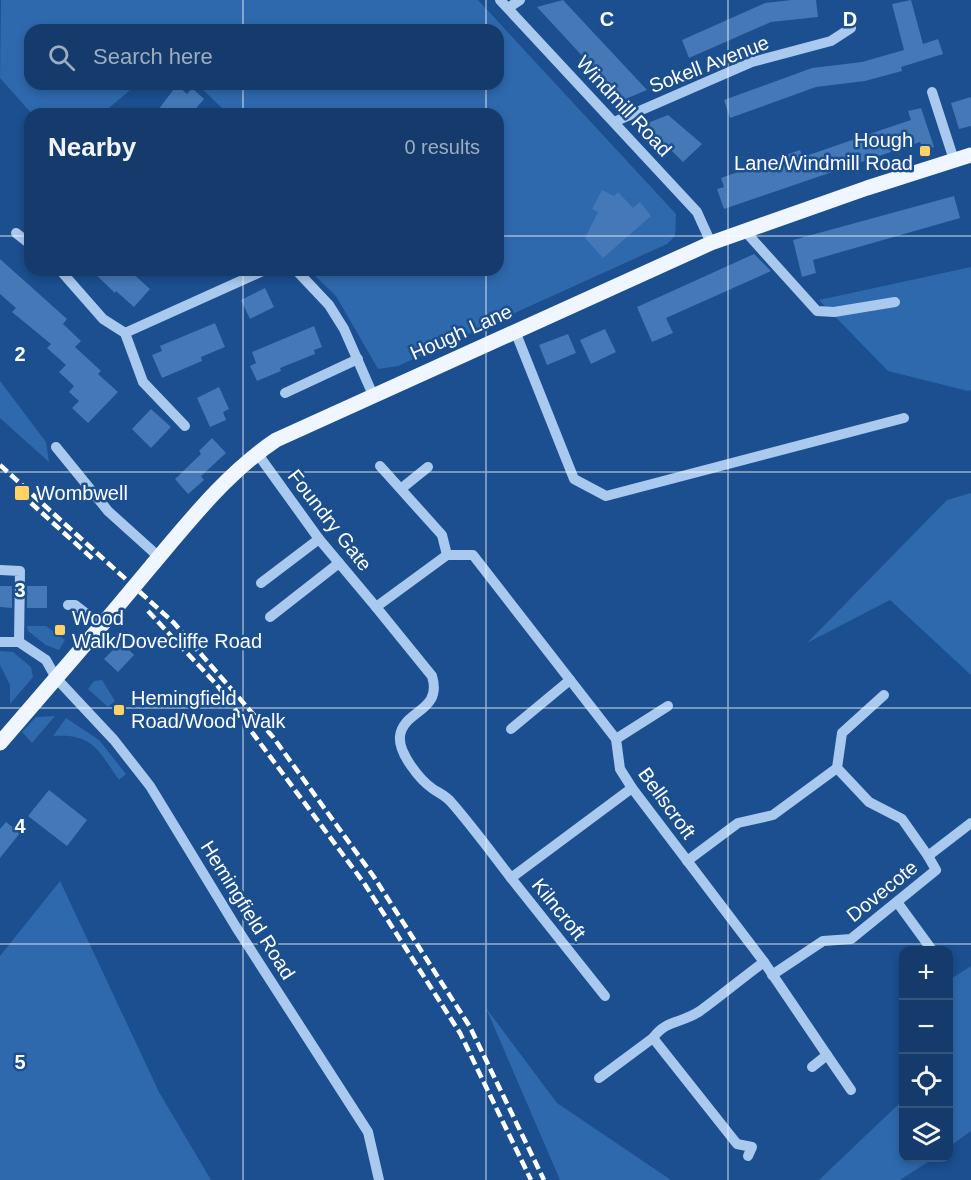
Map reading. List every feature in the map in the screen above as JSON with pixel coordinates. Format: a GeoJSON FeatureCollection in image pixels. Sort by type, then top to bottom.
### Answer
{"type":"FeatureCollection","features":[{"type":"Feature","properties":{"kind":"main road","name":"Hough Lane"},"geometry":{"type":"LineString","coordinates":[[0,743],[206,502],[256,453],[276,440],[711,243],[971,155]]}},
{"type":"Feature","properties":{"kind":"street"},"geometry":{"type":"LineString","coordinates":[[504,4],[520,0]]}},
{"type":"Feature","properties":{"kind":"street","name":"Windmill Road"},"geometry":{"type":"LineString","coordinates":[[504,4],[697,212],[711,243]]}},
{"type":"Feature","properties":{"kind":"street","name":"Sokell Avenue"},"geometry":{"type":"LineString","coordinates":[[614,122],[752,62],[831,41],[851,28]]}},
{"type":"Feature","properties":{"kind":"street"},"geometry":{"type":"LineString","coordinates":[[932,92],[954,160]]}},
{"type":"Feature","properties":{"kind":"street"},"geometry":{"type":"LineString","coordinates":[[744,230],[817,311],[834,312],[895,302]]}},
{"type":"Feature","properties":{"kind":"street"},"geometry":{"type":"LineString","coordinates":[[16,232],[24,239]]}},
{"type":"Feature","properties":{"kind":"street"},"geometry":{"type":"LineString","coordinates":[[65,276],[103,319],[125,333],[143,381],[185,426]]}},
{"type":"Feature","properties":{"kind":"street"},"geometry":{"type":"LineString","coordinates":[[125,333],[252,276]]}},
{"type":"Feature","properties":{"kind":"street"},"geometry":{"type":"LineString","coordinates":[[302,276],[329,304],[344,329],[373,395]]}},
{"type":"Feature","properties":{"kind":"street"},"geometry":{"type":"LineString","coordinates":[[515,331],[574,479],[606,496],[904,418]]}},
{"type":"Feature","properties":{"kind":"street"},"geometry":{"type":"LineString","coordinates":[[285,393],[358,359]]}},
{"type":"Feature","properties":{"kind":"street"},"geometry":{"type":"LineString","coordinates":[[56,447],[108,511],[156,561]]}},
{"type":"Feature","properties":{"kind":"street","name":"Foundry Gate"},"geometry":{"type":"LineString","coordinates":[[256,453],[319,539],[432,676],[434,684],[429,703],[403,726],[400,736],[405,753],[425,782],[450,800],[511,878]]}},
{"type":"Feature","properties":{"kind":"street"},"geometry":{"type":"LineString","coordinates":[[380,466],[442,535],[447,555]]}},
{"type":"Feature","properties":{"kind":"street"},"geometry":{"type":"LineString","coordinates":[[402,488],[428,467]]}},
{"type":"Feature","properties":{"kind":"street"},"geometry":{"type":"LineString","coordinates":[[261,583],[319,539]]}},
{"type":"Feature","properties":{"kind":"street"},"geometry":{"type":"LineString","coordinates":[[376,607],[447,555],[473,555],[616,739],[668,706]]}},
{"type":"Feature","properties":{"kind":"street"},"geometry":{"type":"LineString","coordinates":[[270,617],[339,563]]}},
{"type":"Feature","properties":{"kind":"street"},"geometry":{"type":"LineString","coordinates":[[0,570],[20,571],[19,642],[0,642]]}},
{"type":"Feature","properties":{"kind":"street"},"geometry":{"type":"LineString","coordinates":[[68,605],[75,604],[104,622]]}},
{"type":"Feature","properties":{"kind":"street","name":"Hemingfield Road"},"geometry":{"type":"LineString","coordinates":[[19,642],[46,660],[56,678],[114,740],[150,786],[236,927],[368,1132],[380,1180]]}},
{"type":"Feature","properties":{"kind":"street"},"geometry":{"type":"LineString","coordinates":[[511,729],[570,680]]}},
{"type":"Feature","properties":{"kind":"street"},"geometry":{"type":"LineString","coordinates":[[687,861],[738,823],[772,815],[837,768],[842,733],[884,695]]}},
{"type":"Feature","properties":{"kind":"street","name":"Bellscroft"},"geometry":{"type":"LineString","coordinates":[[616,739],[620,769],[632,788],[764,962],[851,1090]]}},
{"type":"Feature","properties":{"kind":"street","name":"Dovecote"},"geometry":{"type":"LineString","coordinates":[[772,975],[823,941],[851,939],[936,870],[902,819],[869,802],[837,768]]}},
{"type":"Feature","properties":{"kind":"street","name":"Kilncroft"},"geometry":{"type":"LineString","coordinates":[[606,996],[511,878],[632,788]]}},
{"type":"Feature","properties":{"kind":"street","name":"Dovecote"},"geometry":{"type":"LineString","coordinates":[[928,856],[971,823]]}},
{"type":"Feature","properties":{"kind":"street"},"geometry":{"type":"LineString","coordinates":[[897,902],[928,946]]}},
{"type":"Feature","properties":{"kind":"street"},"geometry":{"type":"LineString","coordinates":[[599,1078],[653,1038],[662,1026],[686,1019],[699,1011],[764,962]]}},
{"type":"Feature","properties":{"kind":"street"},"geometry":{"type":"LineString","coordinates":[[653,1038],[737,1144],[752,1147],[748,1156]]}},
{"type":"Feature","properties":{"kind":"street"},"geometry":{"type":"LineString","coordinates":[[812,1067],[827,1055]]}},
{"type":"Feature","properties":{"kind":"shaded area"},"geometry":{"type":"Polygon","coordinates":[[[1,0],[478,0],[500,24],[24,24],[24,90],[130,90],[109,108],[27,108],[0,78],[1,0]]]}},
{"type":"Feature","properties":{"kind":"shaded area"},"geometry":{"type":"Polygon","coordinates":[[[504,28],[676,214],[675,236],[667,244],[398,366],[378,369],[336,296],[315,276],[504,276],[504,108],[222,108],[203,90],[504,90],[504,28]]]}},
{"type":"Feature","properties":{"kind":"shaded area"},"geometry":{"type":"Polygon","coordinates":[[[971,267],[971,390],[968,391],[888,371],[819,300],[971,267]]]}},
{"type":"Feature","properties":{"kind":"shaded area"},"geometry":{"type":"Polygon","coordinates":[[[0,381],[46,442],[49,462],[0,418],[0,381]]]}},
{"type":"Feature","properties":{"kind":"shaded area"},"geometry":{"type":"Polygon","coordinates":[[[971,493],[971,675],[890,600],[807,643],[947,500],[971,493]]]}},
{"type":"Feature","properties":{"kind":"shaded area"},"geometry":{"type":"Polygon","coordinates":[[[27,626],[46,626],[65,640],[59,650],[46,645],[28,631],[27,626]]]}},
{"type":"Feature","properties":{"kind":"shaded area"},"geometry":{"type":"Polygon","coordinates":[[[0,651],[13,652],[31,667],[33,677],[10,704],[10,685],[0,665],[0,651]]]}},
{"type":"Feature","properties":{"kind":"shaded area"},"geometry":{"type":"Polygon","coordinates":[[[102,680],[115,701],[108,707],[88,689],[94,681],[102,680]]]}},
{"type":"Feature","properties":{"kind":"shaded area"},"geometry":{"type":"Polygon","coordinates":[[[55,716],[32,743],[22,732],[36,717],[55,716]]]}},
{"type":"Feature","properties":{"kind":"shaded area"},"geometry":{"type":"Polygon","coordinates":[[[66,718],[99,740],[126,774],[119,780],[99,752],[86,741],[77,737],[53,736],[66,718]]]}},
{"type":"Feature","properties":{"kind":"shaded area"},"geometry":{"type":"Polygon","coordinates":[[[60,881],[159,1092],[211,1180],[0,1180],[0,956],[60,881]]]}},
{"type":"Feature","properties":{"kind":"shaded area"},"geometry":{"type":"Polygon","coordinates":[[[971,966],[971,1131],[953,1144],[953,1000],[953,977],[971,966]]]}},
{"type":"Feature","properties":{"kind":"shaded area"},"geometry":{"type":"Polygon","coordinates":[[[486,1008],[557,1103],[671,1180],[560,1180],[486,1008]]]}},
{"type":"Feature","properties":{"kind":"shaded area"},"geometry":{"type":"Polygon","coordinates":[[[899,1104],[899,1162],[928,1162],[900,1180],[819,1180],[899,1104]]]}},
{"type":"Feature","properties":{"kind":"building"},"geometry":{"type":"Polygon","coordinates":[[[563,0],[647,90],[623,100],[537,7],[563,0]]]}},
{"type":"Feature","properties":{"kind":"building"},"geometry":{"type":"Polygon","coordinates":[[[816,0],[818,17],[771,22],[689,58],[682,40],[765,3],[816,0]]]}},
{"type":"Feature","properties":{"kind":"building"},"geometry":{"type":"Polygon","coordinates":[[[911,0],[923,44],[938,39],[943,54],[901,67],[902,71],[865,81],[816,87],[730,118],[724,100],[812,68],[862,62],[904,50],[892,4],[911,0]]]}},
{"type":"Feature","properties":{"kind":"building"},"geometry":{"type":"Polygon","coordinates":[[[173,90],[183,90],[187,94],[190,90],[194,90],[204,99],[196,108],[160,108],[173,90]]]}},
{"type":"Feature","properties":{"kind":"building"},"geometry":{"type":"Polygon","coordinates":[[[971,97],[971,126],[959,129],[951,103],[971,97]]]}},
{"type":"Feature","properties":{"kind":"building"},"geometry":{"type":"Polygon","coordinates":[[[921,108],[934,147],[924,151],[920,142],[724,209],[717,189],[724,187],[721,178],[800,150],[803,157],[911,120],[908,111],[921,108]]]}},
{"type":"Feature","properties":{"kind":"building"},"geometry":{"type":"Polygon","coordinates":[[[668,115],[702,144],[683,162],[645,124],[668,115]]]}},
{"type":"Feature","properties":{"kind":"building"},"geometry":{"type":"Polygon","coordinates":[[[602,190],[614,196],[618,192],[633,208],[640,202],[651,216],[603,258],[585,238],[598,212],[592,209],[602,190]]]}},
{"type":"Feature","properties":{"kind":"building"},"geometry":{"type":"Polygon","coordinates":[[[954,196],[960,218],[813,260],[816,273],[802,277],[793,240],[954,196]]]}},
{"type":"Feature","properties":{"kind":"building"},"geometry":{"type":"Polygon","coordinates":[[[754,254],[771,271],[666,318],[673,333],[652,342],[637,307],[754,254]]]}},
{"type":"Feature","properties":{"kind":"building"},"geometry":{"type":"Polygon","coordinates":[[[0,259],[67,319],[63,324],[81,341],[75,347],[101,371],[98,374],[118,392],[88,423],[72,408],[79,401],[69,392],[74,386],[59,372],[66,365],[47,348],[51,344],[12,312],[16,308],[0,294],[0,259]]]}},
{"type":"Feature","properties":{"kind":"building"},"geometry":{"type":"Polygon","coordinates":[[[97,276],[136,276],[150,289],[134,307],[116,291],[115,293],[97,276]]]}},
{"type":"Feature","properties":{"kind":"building"},"geometry":{"type":"Polygon","coordinates":[[[265,288],[274,307],[250,319],[241,300],[265,288]]]}},
{"type":"Feature","properties":{"kind":"building"},"geometry":{"type":"Polygon","coordinates":[[[215,323],[225,347],[201,357],[202,361],[162,378],[152,355],[162,351],[160,346],[215,323]]]}},
{"type":"Feature","properties":{"kind":"building"},"geometry":{"type":"Polygon","coordinates":[[[314,326],[322,347],[314,350],[315,354],[280,368],[281,371],[257,381],[250,366],[256,363],[252,352],[314,326]]]}},
{"type":"Feature","properties":{"kind":"building"},"geometry":{"type":"Polygon","coordinates":[[[605,329],[616,352],[591,364],[580,340],[605,329]]]}},
{"type":"Feature","properties":{"kind":"building"},"geometry":{"type":"Polygon","coordinates":[[[568,334],[576,353],[547,365],[539,345],[568,334]]]}},
{"type":"Feature","properties":{"kind":"building"},"geometry":{"type":"Polygon","coordinates":[[[219,387],[229,409],[223,412],[226,420],[210,427],[197,398],[219,387]]]}},
{"type":"Feature","properties":{"kind":"building"},"geometry":{"type":"Polygon","coordinates":[[[151,409],[171,427],[151,448],[132,429],[151,409]]]}},
{"type":"Feature","properties":{"kind":"building"},"geometry":{"type":"Polygon","coordinates":[[[212,438],[226,453],[201,476],[204,480],[188,494],[175,479],[201,454],[199,451],[212,438]]]}},
{"type":"Feature","properties":{"kind":"building"},"geometry":{"type":"Polygon","coordinates":[[[0,586],[12,586],[12,608],[0,607],[0,586]]]}},
{"type":"Feature","properties":{"kind":"building"},"geometry":{"type":"Polygon","coordinates":[[[27,586],[47,586],[47,608],[27,608],[27,586]]]}},
{"type":"Feature","properties":{"kind":"building"},"geometry":{"type":"Polygon","coordinates":[[[121,642],[134,655],[118,672],[104,659],[121,642]]]}},
{"type":"Feature","properties":{"kind":"building"},"geometry":{"type":"Polygon","coordinates":[[[49,790],[87,820],[67,846],[28,816],[49,790]]]}},
{"type":"Feature","properties":{"kind":"building"},"geometry":{"type":"Polygon","coordinates":[[[6,822],[20,833],[0,858],[0,829],[6,822]]]}},
{"type":"Feature","properties":{"kind":"railway"},"geometry":{"type":"LineString","coordinates":[[0,465],[174,623],[273,737],[374,877],[470,1027],[544,1180]]}},
{"type":"Feature","properties":{"kind":"railway"},"geometry":{"type":"LineString","coordinates":[[31,503],[95,561]]}},
{"type":"Feature","properties":{"kind":"railway"},"geometry":{"type":"LineString","coordinates":[[148,611],[217,685],[364,883],[460,1033],[531,1180]]}},
{"type":"Feature","properties":{"kind":"place","name":"Hough Lane/Windmill Road"},"geometry":{"type":"Point","coordinates":[925,151]}},
{"type":"Feature","properties":{"kind":"place","name":"Wombwell"},"geometry":{"type":"Point","coordinates":[22,493]}},
{"type":"Feature","properties":{"kind":"place","name":"Wood Walk/Dovecliffe Road"},"geometry":{"type":"Point","coordinates":[60,630]}},
{"type":"Feature","properties":{"kind":"place","name":"Hemingfield Road/Wood Walk"},"geometry":{"type":"Point","coordinates":[119,710]}}]}
